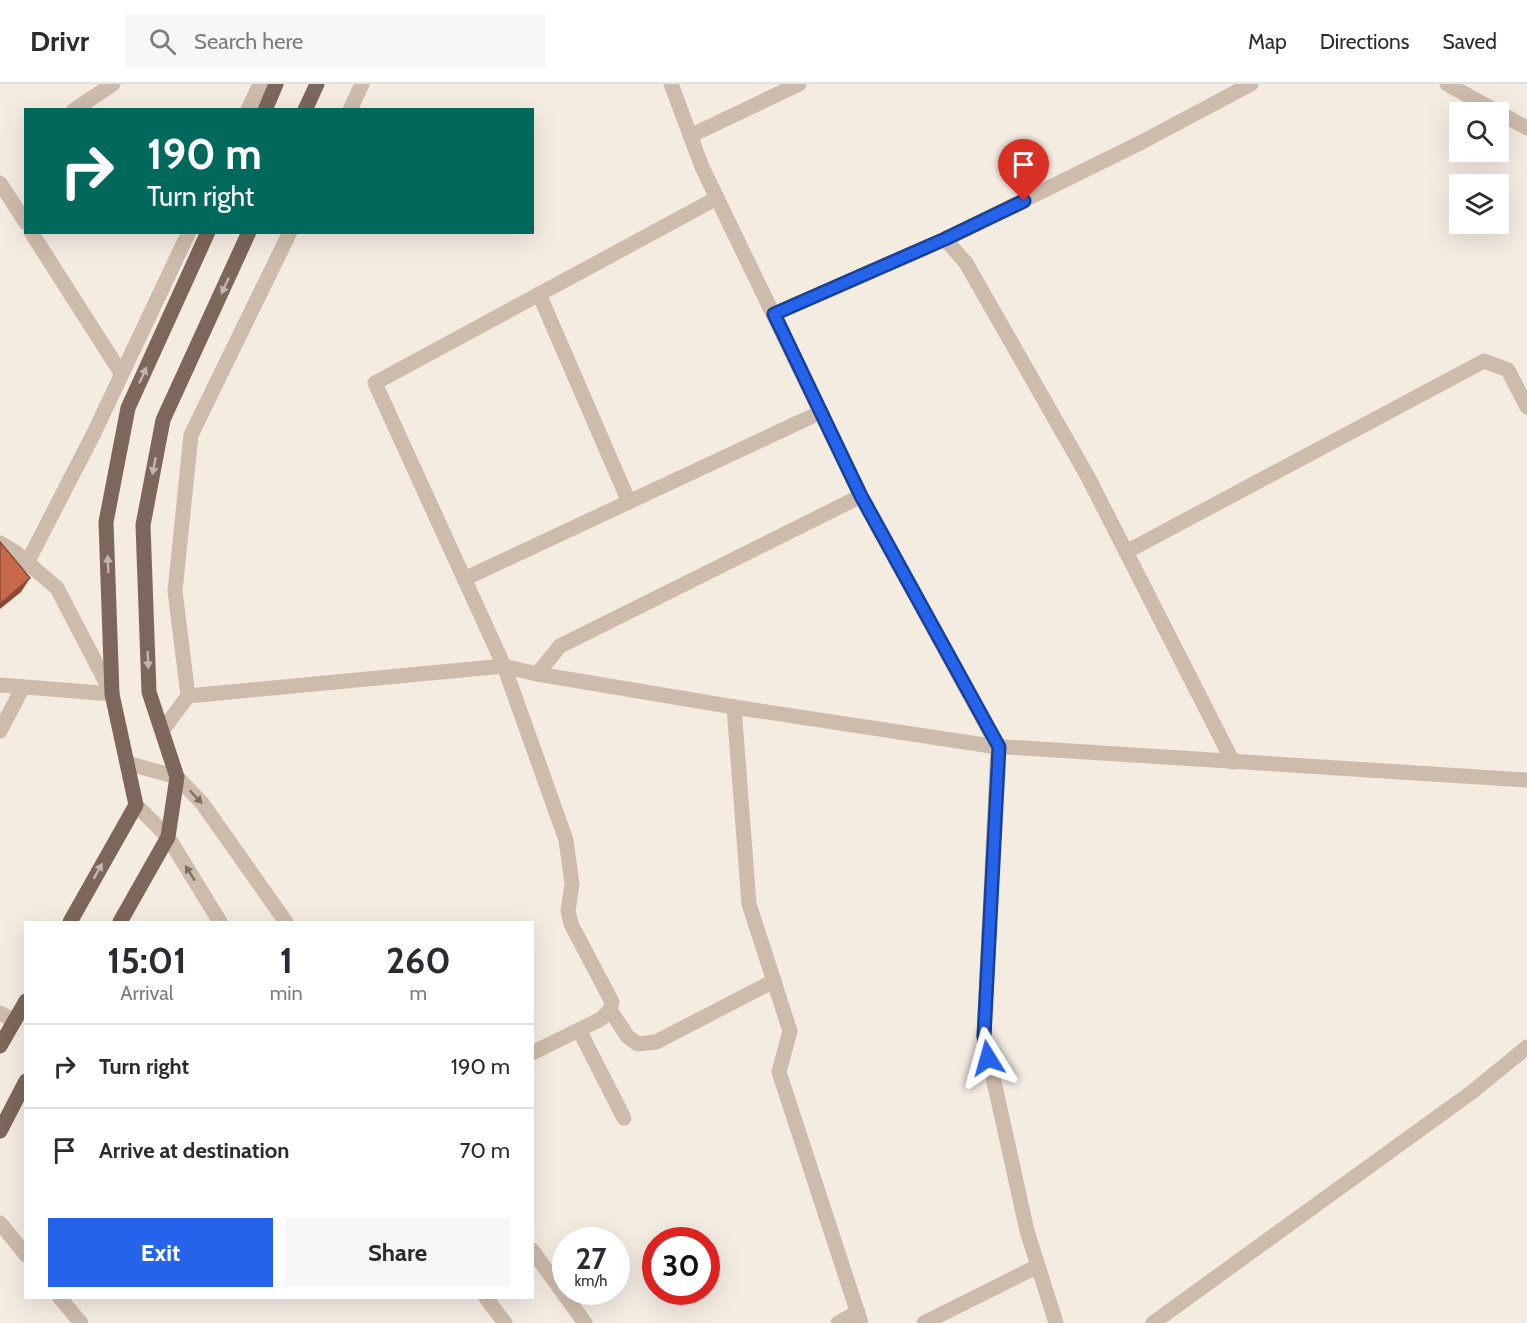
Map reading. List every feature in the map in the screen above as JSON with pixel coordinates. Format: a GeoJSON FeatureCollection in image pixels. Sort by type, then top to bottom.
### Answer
{"type":"FeatureCollection","features":[{"type":"Feature","properties":{"kind":"main road"},"geometry":{"type":"LineString","coordinates":[[266,108],[276,84]]}},
{"type":"Feature","properties":{"kind":"main road"},"geometry":{"type":"LineString","coordinates":[[307,108],[317,84]]}},
{"type":"Feature","properties":{"kind":"main road"},"geometry":{"type":"LineString","coordinates":[[71,921],[136,805],[112,694],[106,522],[128,408],[207,234]]}},
{"type":"Feature","properties":{"kind":"main road"},"geometry":{"type":"LineString","coordinates":[[121,921],[168,837],[177,777],[149,693],[143,525],[163,420],[248,234]]}},
{"type":"Feature","properties":{"kind":"main road"},"geometry":{"type":"LineString","coordinates":[[0,1046],[24,1004]]}},
{"type":"Feature","properties":{"kind":"main road"},"geometry":{"type":"LineString","coordinates":[[0,1131],[24,1085]]}},
{"type":"Feature","properties":{"kind":"street"},"geometry":{"type":"LineString","coordinates":[[77,108],[113,84]]}},
{"type":"Feature","properties":{"kind":"street"},"geometry":{"type":"LineString","coordinates":[[249,108],[260,84]]}},
{"type":"Feature","properties":{"kind":"street"},"geometry":{"type":"LineString","coordinates":[[351,108],[362,84]]}},
{"type":"Feature","properties":{"kind":"street"},"geometry":{"type":"LineString","coordinates":[[671,84],[702,167],[861,496],[999,747],[984,1036],[1027,1231],[1056,1323]]}},
{"type":"Feature","properties":{"kind":"street"},"geometry":{"type":"LineString","coordinates":[[690,136],[799,84]]}},
{"type":"Feature","properties":{"kind":"street"},"geometry":{"type":"LineString","coordinates":[[774,314],[945,239],[1142,142],[1251,84]]}},
{"type":"Feature","properties":{"kind":"street"},"geometry":{"type":"LineString","coordinates":[[1447,84],[1527,128]]}},
{"type":"Feature","properties":{"kind":"street"},"geometry":{"type":"LineString","coordinates":[[0,183],[24,220]]}},
{"type":"Feature","properties":{"kind":"street"},"geometry":{"type":"LineString","coordinates":[[534,1052],[601,1019],[610,1010],[612,1002],[571,924],[568,911],[572,884],[566,840],[504,666],[375,383],[717,198]]}},
{"type":"Feature","properties":{"kind":"street"},"geometry":{"type":"LineString","coordinates":[[32,234],[121,373]]}},
{"type":"Feature","properties":{"kind":"street"},"geometry":{"type":"LineString","coordinates":[[27,563],[188,234]]}},
{"type":"Feature","properties":{"kind":"street"},"geometry":{"type":"LineString","coordinates":[[162,731],[188,696],[175,591],[190,435],[289,234]]}},
{"type":"Feature","properties":{"kind":"street"},"geometry":{"type":"LineString","coordinates":[[945,239],[966,263],[1088,477],[1233,762]]}},
{"type":"Feature","properties":{"kind":"street"},"geometry":{"type":"LineString","coordinates":[[539,294],[629,502]]}},
{"type":"Feature","properties":{"kind":"street"},"geometry":{"type":"LineString","coordinates":[[1126,552],[1484,361],[1508,370],[1527,407]]}},
{"type":"Feature","properties":{"kind":"street"},"geometry":{"type":"LineString","coordinates":[[464,579],[820,412]]}},
{"type":"Feature","properties":{"kind":"street"},"geometry":{"type":"LineString","coordinates":[[537,674],[560,646],[861,496]]}},
{"type":"Feature","properties":{"kind":"street"},"geometry":{"type":"LineString","coordinates":[[0,543],[57,588],[112,694]]}},
{"type":"Feature","properties":{"kind":"street"},"geometry":{"type":"LineString","coordinates":[[188,696],[504,666],[537,674],[734,707],[999,747],[1527,780]]}},
{"type":"Feature","properties":{"kind":"street"},"geometry":{"type":"LineString","coordinates":[[1,683],[23,687],[112,694]]}},
{"type":"Feature","properties":{"kind":"street"},"geometry":{"type":"LineString","coordinates":[[0,731],[23,687]]}},
{"type":"Feature","properties":{"kind":"street"},"geometry":{"type":"LineString","coordinates":[[734,707],[749,904],[790,1031],[779,1072],[859,1318],[838,1323]]}},
{"type":"Feature","properties":{"kind":"street"},"geometry":{"type":"LineString","coordinates":[[127,763],[177,777],[202,803],[285,921]]}},
{"type":"Feature","properties":{"kind":"street"},"geometry":{"type":"LineString","coordinates":[[136,805],[168,837],[219,921]]}},
{"type":"Feature","properties":{"kind":"street"},"geometry":{"type":"LineString","coordinates":[[610,1010],[628,1037],[638,1044],[656,1042],[774,981]]}},
{"type":"Feature","properties":{"kind":"street"},"geometry":{"type":"LineString","coordinates":[[0,1013],[14,1021]]}},
{"type":"Feature","properties":{"kind":"street"},"geometry":{"type":"LineString","coordinates":[[579,1030],[624,1118]]}},
{"type":"Feature","properties":{"kind":"street"},"geometry":{"type":"LineString","coordinates":[[1153,1323],[1472,1092],[1527,1047]]}},
{"type":"Feature","properties":{"kind":"street"},"geometry":{"type":"LineString","coordinates":[[0,1223],[24,1253]]}},
{"type":"Feature","properties":{"kind":"street"},"geometry":{"type":"LineString","coordinates":[[534,1253],[585,1323]]}},
{"type":"Feature","properties":{"kind":"street"},"geometry":{"type":"LineString","coordinates":[[924,1323],[1038,1266]]}},
{"type":"Feature","properties":{"kind":"street"},"geometry":{"type":"LineString","coordinates":[[61,1299],[81,1323]]}},
{"type":"Feature","properties":{"kind":"street"},"geometry":{"type":"LineString","coordinates":[[487,1299],[505,1323]]}},
{"type":"Feature","properties":{"kind":"building"},"geometry":{"type":"Polygon","coordinates":[[[0,542],[30,578],[0,604],[0,542]]]}},
{"type":"Feature","properties":{"kind":"route"},"geometry":{"type":"LineString","coordinates":[[988,1058],[984,1036],[999,747],[861,496],[774,314],[945,239],[1024,201]]}}]}
